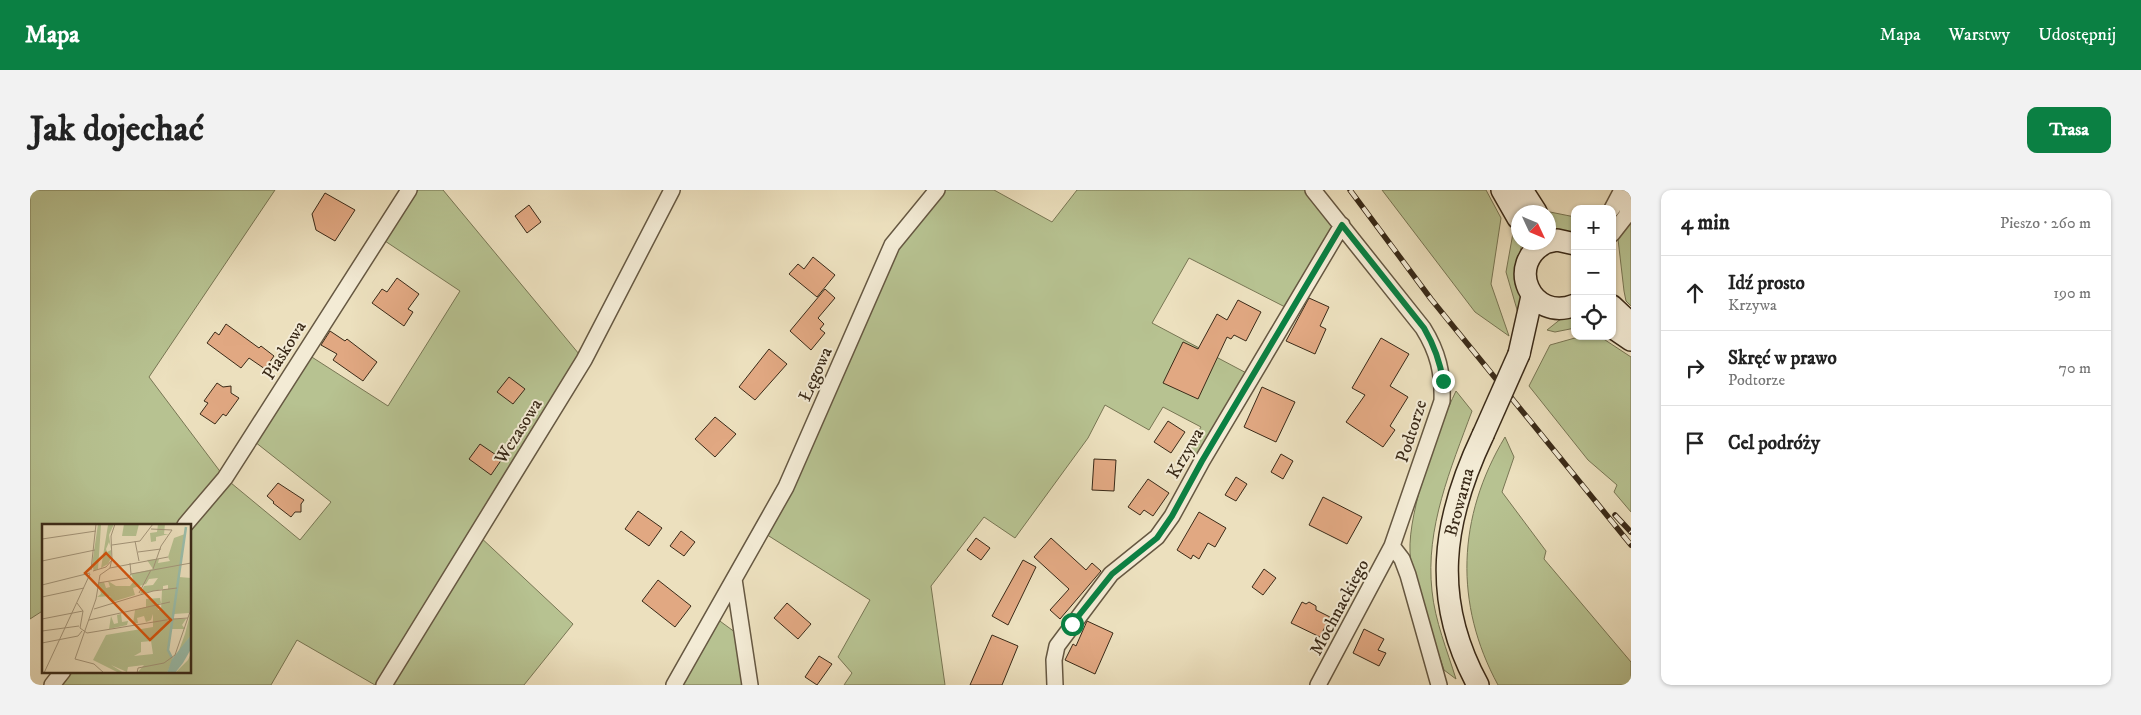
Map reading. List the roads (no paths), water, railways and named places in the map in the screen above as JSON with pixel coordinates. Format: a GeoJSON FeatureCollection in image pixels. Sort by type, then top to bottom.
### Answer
{"type":"FeatureCollection","features":[{"type":"Feature","properties":{"kind":"street","name":"Piaskowa"},"geometry":{"type":"LineString","coordinates":[[186,524],[225,478],[409,190]]}},
{"type":"Feature","properties":{"kind":"street","name":"Wczasowa"},"geometry":{"type":"LineString","coordinates":[[384,685],[584,360],[672,190]]}},
{"type":"Feature","properties":{"kind":"street","name":"Łęgowa"},"geometry":{"type":"LineString","coordinates":[[674,685],[786,487],[892,245],[937,190]]}},
{"type":"Feature","properties":{"kind":"street","name":"Podtorze"},"geometry":{"type":"LineString","coordinates":[[1313,190],[1424,328],[1433,344],[1440,364],[1443,381],[1442,401],[1392,546]]}},
{"type":"Feature","properties":{"kind":"street"},"geometry":{"type":"LineString","coordinates":[[1502,190],[1511,206]]}},
{"type":"Feature","properties":{"kind":"street"},"geometry":{"type":"LineString","coordinates":[[1522,190],[1532,205]]}},
{"type":"Feature","properties":{"kind":"street"},"geometry":{"type":"LineString","coordinates":[[1614,205],[1622,190]]}},
{"type":"Feature","properties":{"kind":"street"},"geometry":{"type":"LineString","coordinates":[[1616,229],[1626,216],[1631,199]]}},
{"type":"Feature","properties":{"kind":"street","name":"Krzywa"},"geometry":{"type":"LineString","coordinates":[[1055,685],[1054,660],[1057,646],[1112,574],[1157,538],[1172,516],[1202,461],[1342,225]]}},
{"type":"Feature","properties":{"kind":"street"},"geometry":{"type":"LineString","coordinates":[[1561,241],[1534,252],[1528,251],[1525,278],[1532,296],[1540,303],[1558,309],[1571,306]]}},
{"type":"Feature","properties":{"kind":"street","name":"Browarna"},"geometry":{"type":"LineString","coordinates":[[1520,354],[1532,296]]}},
{"type":"Feature","properties":{"kind":"street","name":"Browarna"},"geometry":{"type":"LineString","coordinates":[[1478,685],[1469,668],[1453,618],[1448,591],[1447,564],[1452,518],[1471,461],[1520,354],[1551,308]]}},
{"type":"Feature","properties":{"kind":"street"},"geometry":{"type":"LineString","coordinates":[[1616,310],[1631,324]]}},
{"type":"Feature","properties":{"kind":"street"},"geometry":{"type":"LineString","coordinates":[[1616,330],[1631,340]]}},
{"type":"Feature","properties":{"kind":"street"},"geometry":{"type":"LineString","coordinates":[[1392,546],[1402,559],[1408,575],[1438,685]]}},
{"type":"Feature","properties":{"kind":"street","name":"Mochnackiego"},"geometry":{"type":"LineString","coordinates":[[1318,685],[1392,546]]}},
{"type":"Feature","properties":{"kind":"street"},"geometry":{"type":"LineString","coordinates":[[734,579],[750,685]]}},
{"type":"Feature","properties":{"kind":"street"},"geometry":{"type":"LineString","coordinates":[[52,685],[62,672]]}},
{"type":"Feature","properties":{"kind":"railway"},"geometry":{"type":"LineString","coordinates":[[1350,190],[1431,299],[1631,545]]}},
{"type":"Feature","properties":{"kind":"railway"},"geometry":{"type":"LineString","coordinates":[[1615,515],[1631,532]]}}]}
